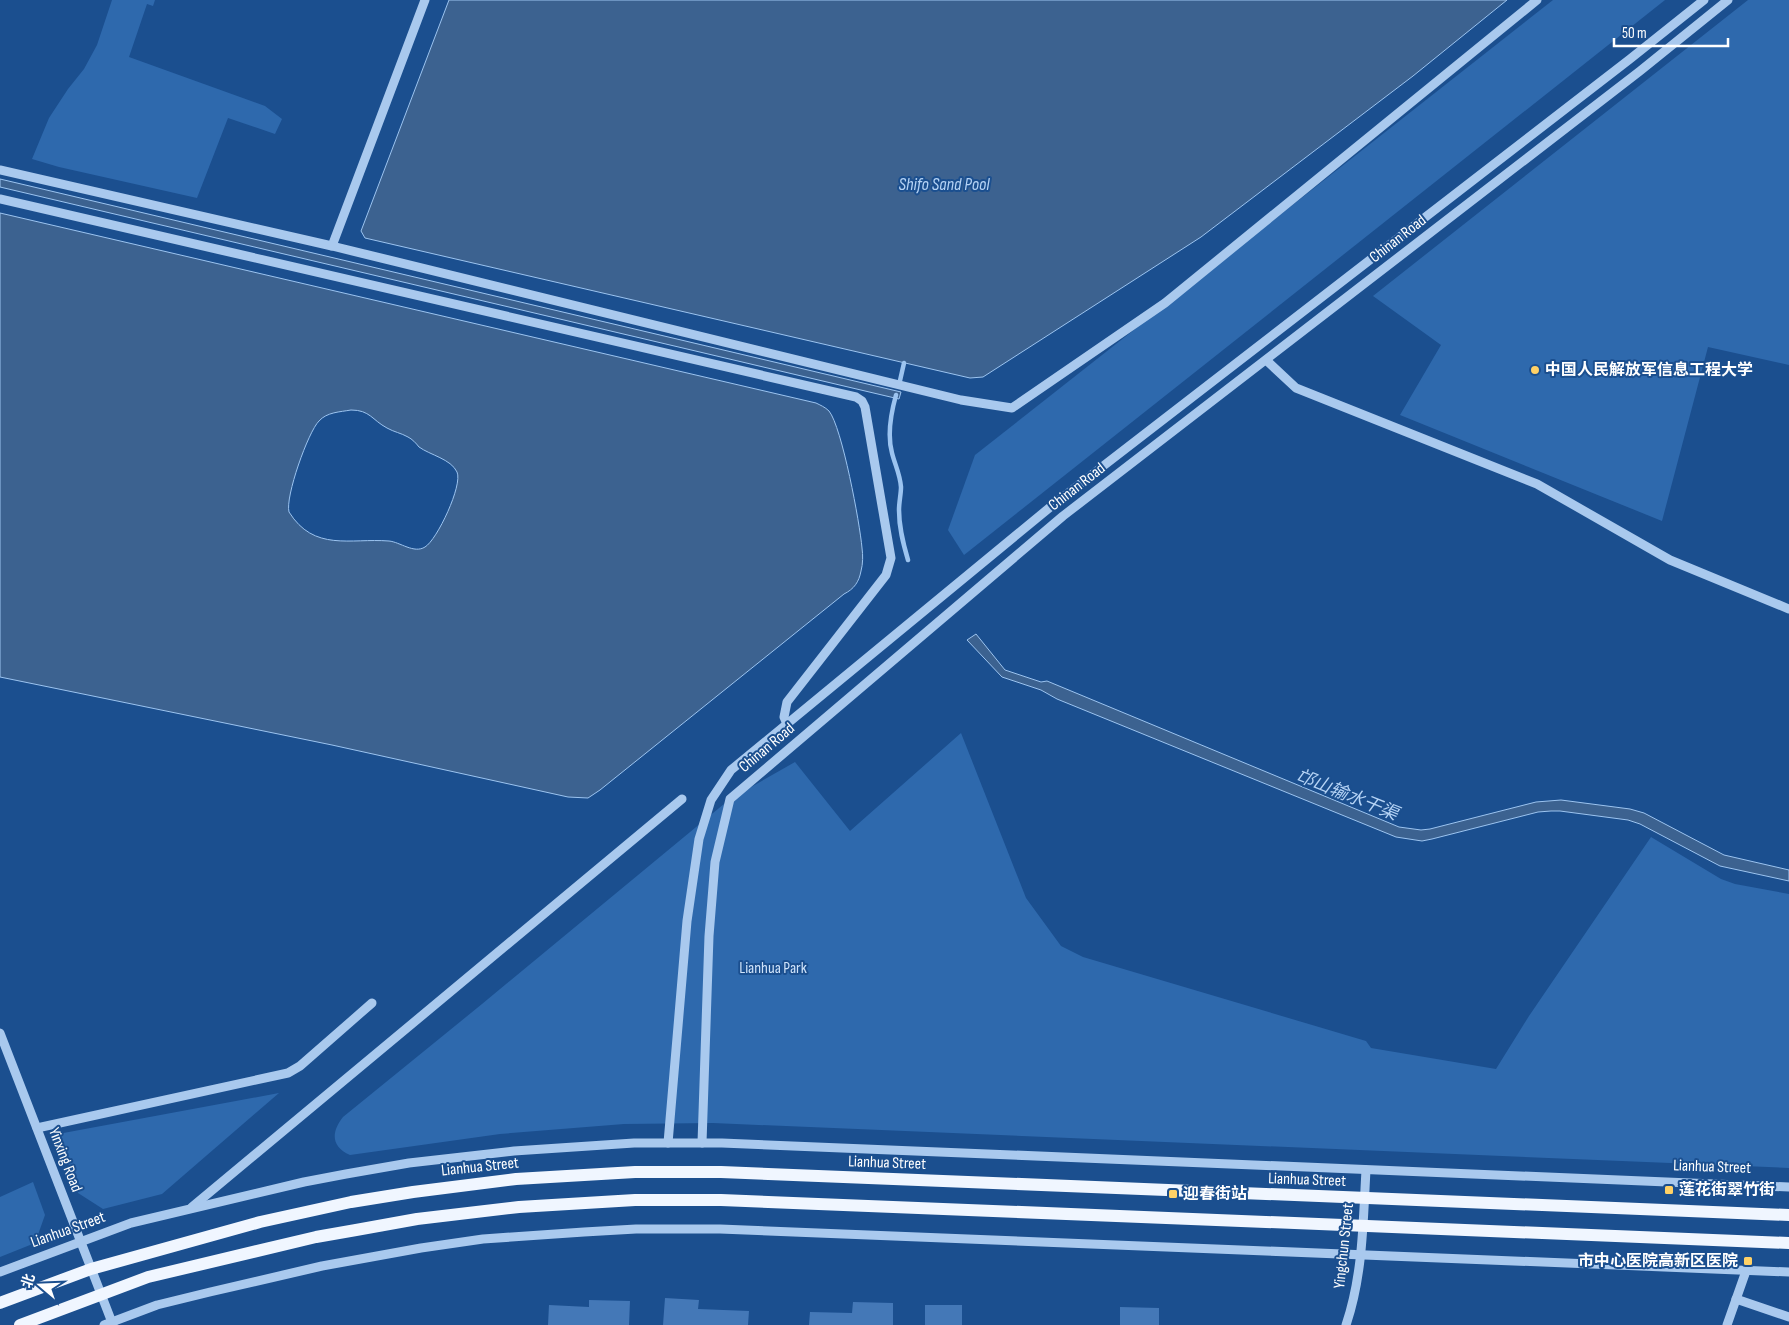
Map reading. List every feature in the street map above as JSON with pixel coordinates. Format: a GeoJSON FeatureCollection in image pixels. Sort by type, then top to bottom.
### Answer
{"type":"FeatureCollection","features":[{"type":"Feature","properties":{"kind":"main road","name":"Lianhua Street"},"geometry":{"type":"LineString","coordinates":[[0,1303],[91,1269],[310,1210],[477,1183],[635,1172],[721,1172],[1789,1215]]}},
{"type":"Feature","properties":{"kind":"main road"},"geometry":{"type":"LineString","coordinates":[[20,1325],[148,1277],[340,1233],[480,1210],[635,1200],[721,1200],[1789,1243]]}},
{"type":"Feature","properties":{"kind":"street"},"geometry":{"type":"LineString","coordinates":[[332,246],[425,0]]}},
{"type":"Feature","properties":{"kind":"street"},"geometry":{"type":"LineString","coordinates":[[0,170],[332,246],[961,400],[1012,408],[1165,303],[1538,0]]}},
{"type":"Feature","properties":{"kind":"street","name":"Chinan Road"},"geometry":{"type":"LineString","coordinates":[[668,1143],[687,921],[699,839],[711,800],[730,770],[1054,504],[1512,151],[1704,0]]}},
{"type":"Feature","properties":{"kind":"street","name":"Chinan Road"},"geometry":{"type":"LineString","coordinates":[[702,1143],[709,936],[715,862],[730,799],[1063,516],[1640,71],[1728,0]]}},
{"type":"Feature","properties":{"kind":"street"},"geometry":{"type":"LineString","coordinates":[[0,199],[856,397],[862,401],[865,407],[891,558],[890,567],[886,575],[787,702],[784,717],[787,724]]}},
{"type":"Feature","properties":{"kind":"street"},"geometry":{"type":"LineString","coordinates":[[1266,360],[1296,388],[1537,484],[1670,560],[1789,609]]}},
{"type":"Feature","properties":{"kind":"street"},"geometry":{"type":"LineString","coordinates":[[190,1209],[682,799]]}},
{"type":"Feature","properties":{"kind":"street"},"geometry":{"type":"LineString","coordinates":[[37,1128],[288,1073],[300,1066],[372,1003]]}},
{"type":"Feature","properties":{"kind":"street","name":"Yinxing Road"},"geometry":{"type":"LineString","coordinates":[[0,1033],[81,1242],[110,1324]]}},
{"type":"Feature","properties":{"kind":"street","name":"Lianhua Street"},"geometry":{"type":"LineString","coordinates":[[0,1272],[131,1224],[304,1182],[408,1163],[514,1151],[634,1143],[702,1143],[1789,1187]]}},
{"type":"Feature","properties":{"kind":"street","name":"Yingchun Street"},"geometry":{"type":"LineString","coordinates":[[1346,1325],[1356,1288],[1366,1170]]}},
{"type":"Feature","properties":{"kind":"street"},"geometry":{"type":"LineString","coordinates":[[110,1324],[156,1305],[361,1258],[483,1239],[619,1230],[720,1229],[1789,1272]]}},
{"type":"Feature","properties":{"kind":"street"},"geometry":{"type":"LineString","coordinates":[[1727,1325],[1746,1271]]}},
{"type":"Feature","properties":{"kind":"street"},"geometry":{"type":"LineString","coordinates":[[1736,1299],[1789,1317]]}},
{"type":"Feature","properties":{"kind":"green space"},"geometry":{"type":"Polygon","coordinates":[[[112,0],[155,0],[153,6],[147,4],[129,57],[265,106],[282,119],[275,134],[228,118],[197,198],[59,167],[32,159],[49,118],[84,69],[97,45],[112,0]]]}},
{"type":"Feature","properties":{"kind":"green space"},"geometry":{"type":"Polygon","coordinates":[[[1553,0],[1665,0],[964,555],[948,530],[975,455],[1553,0]]]}},
{"type":"Feature","properties":{"kind":"green space"},"geometry":{"type":"Polygon","coordinates":[[[1748,0],[1789,0],[1789,365],[1708,347],[1662,521],[1400,415],[1441,345],[1373,296],[1748,0]]]}},
{"type":"Feature","properties":{"kind":"green space","name":"Lianhua Park"},"geometry":{"type":"Polygon","coordinates":[[[961,733],[1026,898],[1061,946],[1083,957],[1366,1041],[1371,1048],[1496,1069],[1529,1016],[1651,837],[1721,879],[1735,884],[1789,894],[1789,1168],[713,1123],[624,1124],[500,1134],[350,1155],[339,1148],[336,1143],[335,1134],[336,1128],[343,1117],[730,799],[795,762],[850,831],[961,733]]]}},
{"type":"Feature","properties":{"kind":"green space"},"geometry":{"type":"Polygon","coordinates":[[[279,1093],[162,1194],[103,1209],[78,1193],[58,1134],[279,1093]]]}},
{"type":"Feature","properties":{"kind":"green space"},"geometry":{"type":"Polygon","coordinates":[[[33,1182],[45,1215],[35,1243],[0,1257],[0,1197],[33,1182]]]}},
{"type":"Feature","properties":{"kind":"water","name":"Shifo Sand Pool"},"geometry":{"type":"Polygon","coordinates":[[[449,0],[1507,0],[1413,76],[1201,237],[983,377],[970,378],[365,238],[361,231],[449,0]]]}},
{"type":"Feature","properties":{"kind":"water"},"geometry":{"type":"Polygon","coordinates":[[[0,179],[901,392],[899,399],[0,187],[0,179]]]}},
{"type":"Feature","properties":{"kind":"water"},"geometry":{"type":"Polygon","coordinates":[[[0,213],[816,403],[829,411],[834,420],[845,455],[861,536],[863,560],[856,585],[588,798],[568,797],[332,745],[0,677],[0,213]],[[357,410],[330,414],[322,418],[314,427],[290,493],[289,512],[299,525],[321,538],[347,541],[389,541],[421,549],[436,534],[448,512],[456,488],[457,472],[445,460],[419,447],[414,441],[403,434],[387,428],[367,414],[357,410]]]}},
{"type":"Feature","properties":{"kind":"water"},"geometry":{"type":"Polygon","coordinates":[[[976,634],[1005,670],[1041,682],[1047,681],[1399,827],[1421,830],[1430,829],[1536,802],[1561,800],[1630,809],[1644,813],[1724,855],[1789,870],[1789,881],[1720,866],[1640,824],[1628,820],[1560,811],[1538,812],[1422,841],[1396,837],[1057,699],[1041,690],[1002,677],[967,640],[976,634]]]}},
{"type":"Feature","properties":{"kind":"building"},"geometry":{"type":"Polygon","coordinates":[[[665,1298],[699,1300],[698,1309],[749,1311],[748,1325],[663,1325],[665,1298]]]}},
{"type":"Feature","properties":{"kind":"building"},"geometry":{"type":"Polygon","coordinates":[[[589,1300],[630,1301],[629,1325],[548,1325],[549,1305],[589,1307],[589,1300]]]}},
{"type":"Feature","properties":{"kind":"building"},"geometry":{"type":"Polygon","coordinates":[[[853,1302],[893,1303],[893,1325],[809,1325],[810,1312],[852,1313],[853,1302]]]}},
{"type":"Feature","properties":{"kind":"building"},"geometry":{"type":"Polygon","coordinates":[[[925,1305],[962,1305],[962,1325],[925,1325],[925,1305]]]}},
{"type":"Feature","properties":{"kind":"building"},"geometry":{"type":"Polygon","coordinates":[[[1120,1307],[1159,1308],[1159,1325],[1120,1325],[1120,1307]]]}},
{"type":"Feature","properties":{"kind":"waterway"},"geometry":{"type":"LineString","coordinates":[[899,385],[904,363]]}},
{"type":"Feature","properties":{"kind":"waterway"},"geometry":{"type":"LineString","coordinates":[[896,395],[891,417],[890,439],[892,453],[899,474],[901,490],[900,523],[908,560]]}},
{"type":"Feature","properties":{"kind":"place","name":"中国人民解放军信息工程大学"},"geometry":{"type":"Point","coordinates":[1535,370]}},
{"type":"Feature","properties":{"kind":"place","name":"莲花街翠竹街"},"geometry":{"type":"Point","coordinates":[1669,1190]}},
{"type":"Feature","properties":{"kind":"place","name":"迎春街站"},"geometry":{"type":"Point","coordinates":[1173,1194]}},
{"type":"Feature","properties":{"kind":"place","name":"市中心医院高新区医院"},"geometry":{"type":"Point","coordinates":[1748,1261]}},
{"type":"Feature","properties":{"kind":"water label","name":"邙山输水干渠"},"geometry":{"type":"Point","coordinates":[1347,795]}}]}
